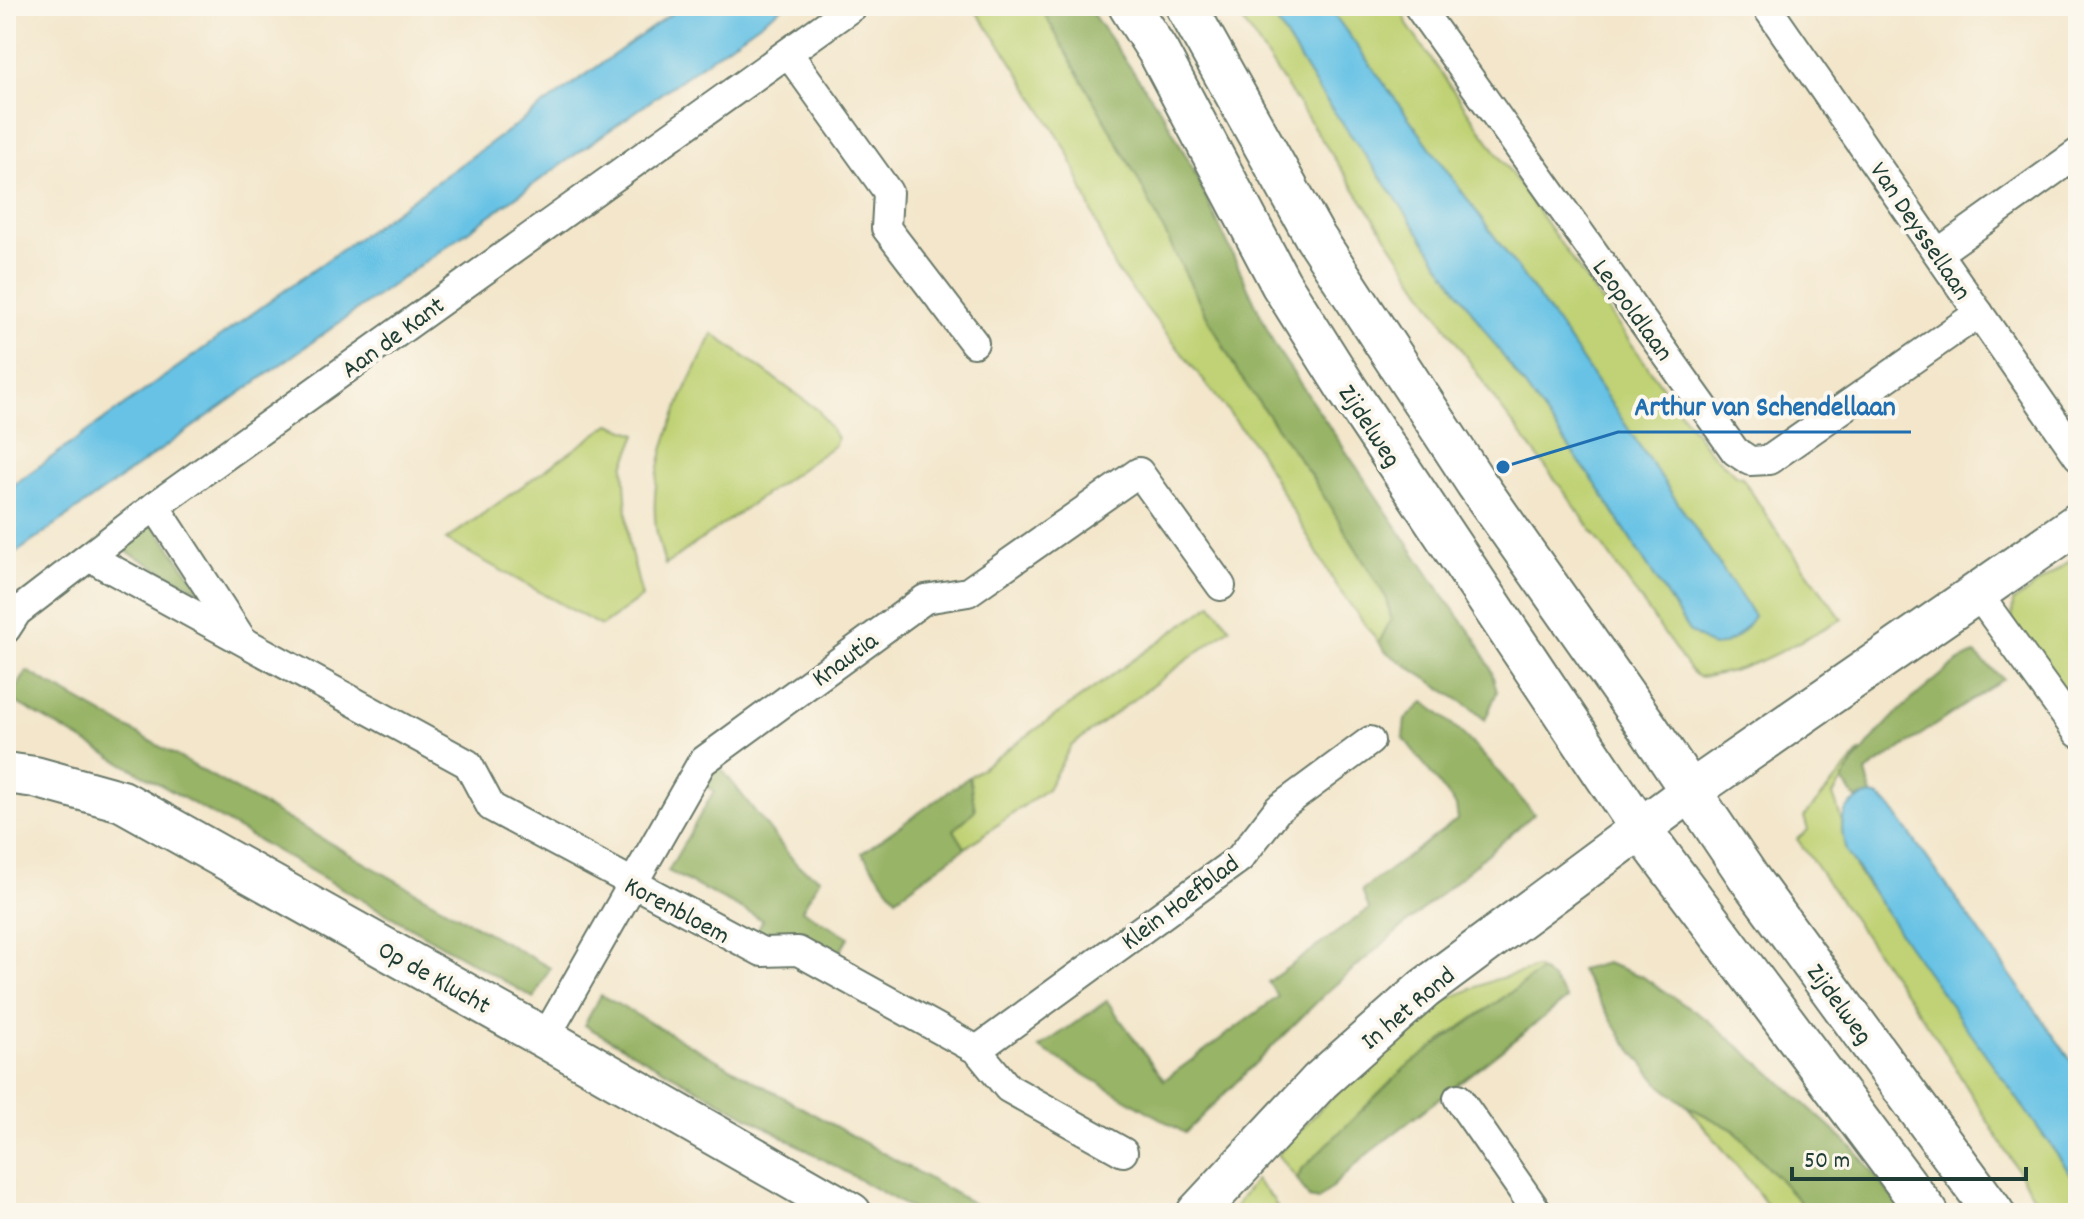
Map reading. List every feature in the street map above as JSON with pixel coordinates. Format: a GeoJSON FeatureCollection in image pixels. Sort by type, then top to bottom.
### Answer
{"type":"FeatureCollection","features":[{"type":"Feature","properties":{"kind":"main road","name":"Zijdelweg"},"geometry":{"type":"LineString","coordinates":[[1129,6],[1159,53],[1281,284],[1347,389],[1640,828],[1928,1213]]}},
{"type":"Feature","properties":{"kind":"main road","name":"Zijdelweg"},"geometry":{"type":"LineString","coordinates":[[1186,6],[1315,237],[1476,483],[1749,878],[1994,1213]]}},
{"type":"Feature","properties":{"kind":"main road"},"geometry":{"type":"LineString","coordinates":[[1640,828],[2078,523]]}},
{"type":"Feature","properties":{"kind":"main road","name":"Op de Klucht"},"geometry":{"type":"LineString","coordinates":[[6,773],[35,777],[122,801],[851,1213]]}},
{"type":"Feature","properties":{"kind":"main road","name":"In het Rond"},"geometry":{"type":"LineString","coordinates":[[1197,1213],[1320,1081],[1424,989],[1640,828]]}},
{"type":"Feature","properties":{"kind":"street","name":"Aan de Kant"},"geometry":{"type":"LineString","coordinates":[[6,629],[17,612],[155,506],[853,6]]}},
{"type":"Feature","properties":{"kind":"street","name":"Leopoldlaan"},"geometry":{"type":"LineString","coordinates":[[1418,6],[1735,451],[1750,461],[1769,460],[1979,313]]}},
{"type":"Feature","properties":{"kind":"street","name":"Van Deyssellaan"},"geometry":{"type":"LineString","coordinates":[[1766,6],[2078,456]]}},
{"type":"Feature","properties":{"kind":"street"},"geometry":{"type":"LineString","coordinates":[[788,53],[888,192],[886,228],[974,343]]}},
{"type":"Feature","properties":{"kind":"street"},"geometry":{"type":"LineString","coordinates":[[1938,253],[2078,153]]}},
{"type":"Feature","properties":{"kind":"street","name":"Knautia"},"geometry":{"type":"LineString","coordinates":[[545,1038],[702,762],[925,599],[968,592],[1139,472],[1221,586]]}},
{"type":"Feature","properties":{"kind":"street","name":"Korenbloem"},"geometry":{"type":"LineString","coordinates":[[155,506],[244,642]]}},
{"type":"Feature","properties":{"kind":"street","name":"Korenbloem"},"geometry":{"type":"LineString","coordinates":[[102,564],[468,764],[491,807],[762,952],[798,951],[977,1050],[1008,1088],[1123,1152]]}},
{"type":"Feature","properties":{"kind":"street"},"geometry":{"type":"LineString","coordinates":[[1977,593],[2078,733]]}},
{"type":"Feature","properties":{"kind":"street","name":"Klein Hoefblad"},"geometry":{"type":"LineString","coordinates":[[977,1050],[1240,858],[1278,809],[1370,741]]}},
{"type":"Feature","properties":{"kind":"street"},"geometry":{"type":"LineString","coordinates":[[1458,1098],[1538,1213]]}},
{"type":"Feature","properties":{"kind":"green space"},"geometry":{"type":"Polygon","coordinates":[[[972,6],[1040,6],[1137,177],[1238,373],[1312,477],[1387,599],[1391,619],[1379,643],[1337,587],[1256,447],[1114,267],[1068,152],[1009,57],[972,6]]]}},
{"type":"Feature","properties":{"kind":"green space"},"geometry":{"type":"Polygon","coordinates":[[[1040,6],[1087,6],[1164,115],[1192,167],[1275,346],[1444,597],[1475,638],[1491,669],[1497,692],[1485,720],[1386,652],[1379,643],[1391,619],[1387,599],[1312,477],[1238,373],[1137,177],[1040,6]]]}},
{"type":"Feature","properties":{"kind":"green space"},"geometry":{"type":"Polygon","coordinates":[[[1233,6],[1267,6],[1318,89],[1490,338],[1597,486],[1689,631],[1754,616],[1559,326],[1328,6],[1401,6],[1408,26],[1620,328],[1709,451],[1742,477],[1772,524],[1842,619],[1772,656],[1736,670],[1698,677],[1689,669],[1569,498],[1495,400],[1233,6]]]}},
{"type":"Feature","properties":{"kind":"green space"},"geometry":{"type":"Polygon","coordinates":[[[713,334],[818,410],[837,438],[835,445],[665,565],[656,528],[655,503],[662,452],[680,403],[713,334]]]}},
{"type":"Feature","properties":{"kind":"green space"},"geometry":{"type":"Polygon","coordinates":[[[610,424],[637,434],[624,466],[629,544],[642,597],[601,626],[446,540],[610,424]]]}},
{"type":"Feature","properties":{"kind":"green space"},"geometry":{"type":"Polygon","coordinates":[[[149,518],[203,593],[111,543],[149,518]]]}},
{"type":"Feature","properties":{"kind":"green space"},"geometry":{"type":"Polygon","coordinates":[[[2078,555],[2078,709],[2025,643],[2012,619],[2013,602],[2078,555]]]}},
{"type":"Feature","properties":{"kind":"green space"},"geometry":{"type":"Polygon","coordinates":[[[1212,604],[1230,628],[1071,746],[1047,789],[965,848],[954,830],[975,810],[969,777],[1212,604]]]}},
{"type":"Feature","properties":{"kind":"green space"},"geometry":{"type":"Polygon","coordinates":[[[1975,654],[2003,679],[1866,772],[1872,795],[1856,799],[1842,781],[1871,741],[1916,696],[1951,667],[1975,654]]]}},
{"type":"Feature","properties":{"kind":"green space"},"geometry":{"type":"Polygon","coordinates":[[[27,671],[550,968],[534,998],[10,699],[27,671]]]}},
{"type":"Feature","properties":{"kind":"green space"},"geometry":{"type":"Polygon","coordinates":[[[1424,702],[1469,740],[1534,814],[1328,991],[1185,1133],[1039,1048],[1107,1001],[1164,1080],[1278,997],[1268,982],[1369,909],[1362,890],[1458,819],[1456,806],[1403,737],[1405,720],[1424,702]]]}},
{"type":"Feature","properties":{"kind":"green space"},"geometry":{"type":"Polygon","coordinates":[[[1861,751],[1833,795],[1842,821],[1842,835],[1858,872],[2078,1184],[2078,1213],[2044,1213],[1938,1040],[1797,839],[1808,830],[1804,817],[1861,751]]]}},
{"type":"Feature","properties":{"kind":"green space"},"geometry":{"type":"Polygon","coordinates":[[[713,758],[798,866],[820,878],[802,910],[849,937],[836,958],[754,935],[763,920],[668,871],[714,791],[698,782],[713,758]]]}},
{"type":"Feature","properties":{"kind":"green space"},"geometry":{"type":"Polygon","coordinates":[[[969,777],[975,810],[954,830],[965,848],[896,898],[862,853],[969,777]]]}},
{"type":"Feature","properties":{"kind":"green space"},"geometry":{"type":"Polygon","coordinates":[[[1606,963],[1641,976],[1706,1019],[1771,1073],[1852,1147],[1906,1213],[1810,1213],[1734,1130],[1687,1106],[1661,1086],[1624,1040],[1580,970],[1606,963]]]}},
{"type":"Feature","properties":{"kind":"green space"},"geometry":{"type":"Polygon","coordinates":[[[1536,968],[1541,971],[1441,1041],[1302,1169],[1297,1179],[1278,1154],[1396,1036],[1435,1004],[1494,980],[1536,968]]]}},
{"type":"Feature","properties":{"kind":"green space"},"geometry":{"type":"Polygon","coordinates":[[[1541,971],[1552,979],[1567,999],[1365,1156],[1318,1200],[1309,1198],[1297,1179],[1302,1169],[1406,1067],[1541,971]]]}},
{"type":"Feature","properties":{"kind":"green space"},"geometry":{"type":"Polygon","coordinates":[[[601,995],[990,1213],[919,1213],[584,1025],[601,995]]]}},
{"type":"Feature","properties":{"kind":"green space"},"geometry":{"type":"Polygon","coordinates":[[[1687,1106],[1734,1130],[1810,1213],[1773,1213],[1687,1106]]]}},
{"type":"Feature","properties":{"kind":"green space"},"geometry":{"type":"Polygon","coordinates":[[[1255,1180],[1273,1199],[1280,1213],[1268,1210],[1264,1213],[1230,1213],[1255,1180]]]}},
{"type":"Feature","properties":{"kind":"water"},"geometry":{"type":"Polygon","coordinates":[[[682,6],[784,6],[6,560],[6,490],[682,6]]]}},
{"type":"Feature","properties":{"kind":"water"},"geometry":{"type":"Polygon","coordinates":[[[1267,6],[1328,6],[1559,326],[1754,616],[1737,636],[1713,647],[1689,631],[1597,486],[1490,338],[1318,89],[1267,6]]]}},
{"type":"Feature","properties":{"kind":"water"},"geometry":{"type":"Polygon","coordinates":[[[1872,795],[1890,806],[2078,1070],[2078,1184],[1907,944],[1846,851],[1842,831],[1844,815],[1853,803],[1872,795]]]}},
{"type":"Feature","properties":{"kind":"place","name":"Arthur van Schendellaan"},"geometry":{"type":"Point","coordinates":[1503,467]}}]}
